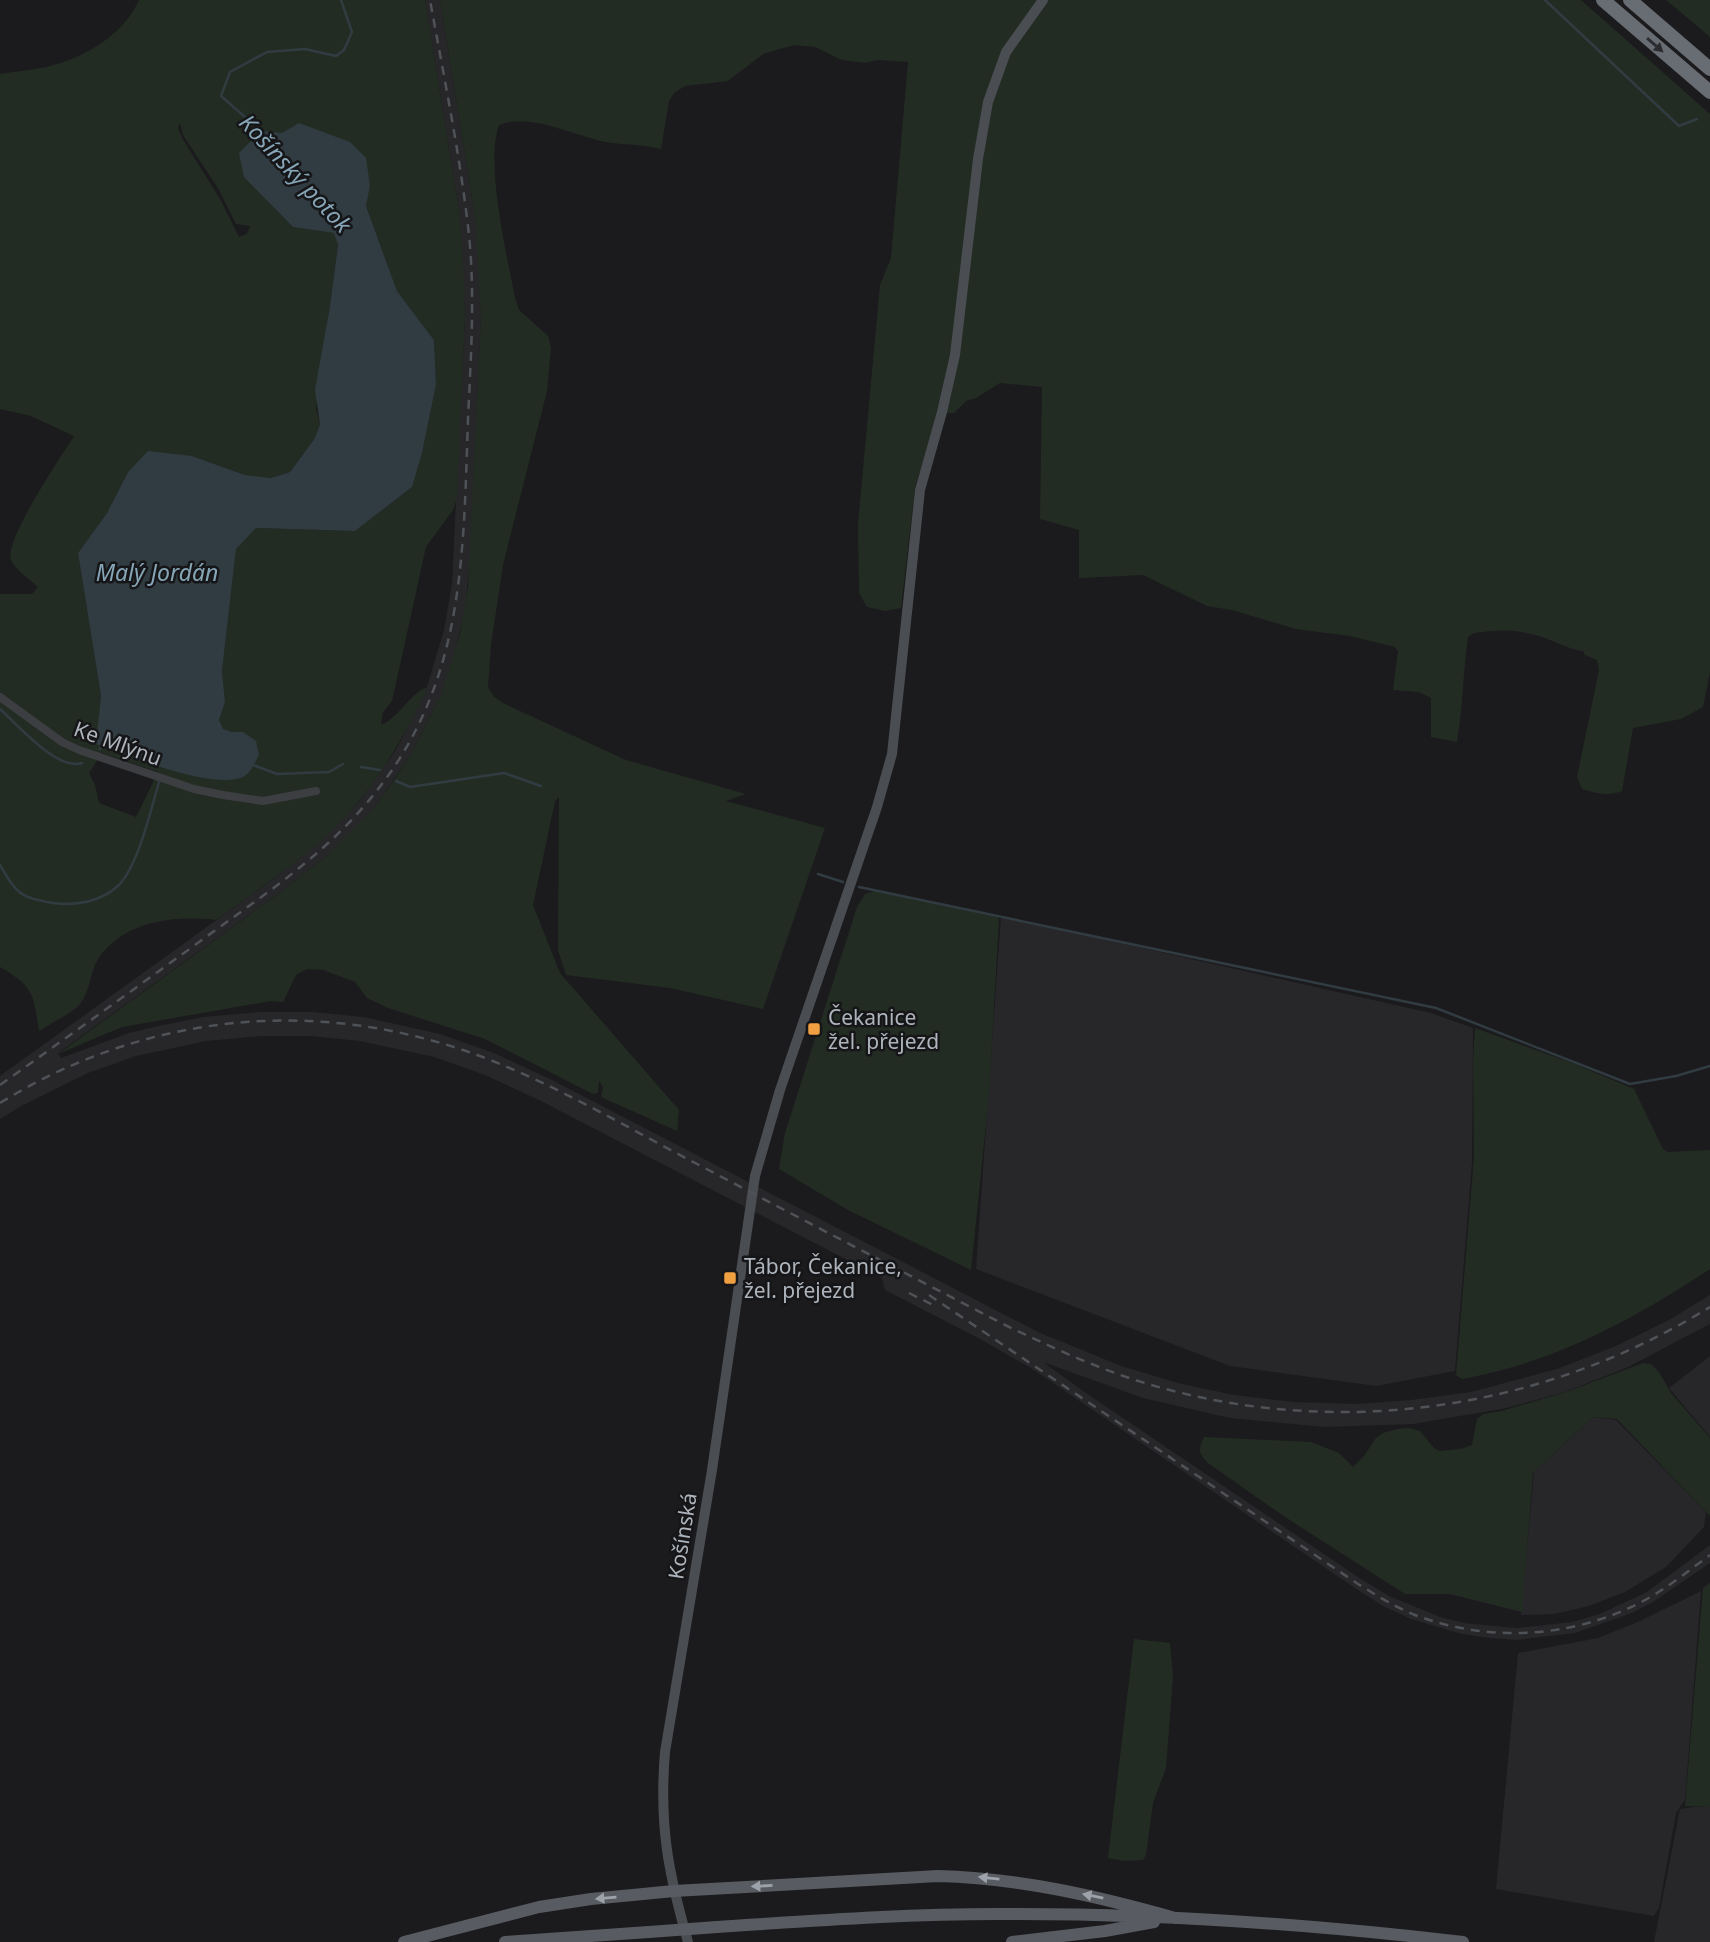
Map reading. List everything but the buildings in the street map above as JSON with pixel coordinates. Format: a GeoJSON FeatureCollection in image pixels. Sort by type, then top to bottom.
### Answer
{"type":"FeatureCollection","features":[{"type":"Feature","properties":{"kind":"highway"},"geometry":{"type":"LineString","coordinates":[[1603,0],[1710,92]]}},
{"type":"Feature","properties":{"kind":"highway"},"geometry":{"type":"LineString","coordinates":[[1630,0],[1710,69]]}},
{"type":"Feature","properties":{"kind":"main road"},"geometry":{"type":"LineString","coordinates":[[404,1942],[539,1907],[674,1891],[937,1876],[1020,1882],[1105,1898],[1175,1918]]}},
{"type":"Feature","properties":{"kind":"main road"},"geometry":{"type":"LineString","coordinates":[[505,1942],[896,1916],[985,1914],[1175,1918],[1360,1930],[1463,1942]]}},
{"type":"Feature","properties":{"kind":"main road"},"geometry":{"type":"LineString","coordinates":[[1012,1942],[1105,1931],[1175,1918]]}},
{"type":"Feature","properties":{"kind":"street","name":"Košínská"},"geometry":{"type":"LineString","coordinates":[[688,1942],[664,1843],[662,1795],[665,1752],[712,1470],[749,1207],[765,1136],[877,807],[892,754],[920,489],[955,355],[978,159],[988,102],[1006,52],[1043,0]]}},
{"type":"Feature","properties":{"kind":"street","name":"Ke Mlýnu"},"geometry":{"type":"LineString","coordinates":[[0,697],[62,742],[194,789],[263,801],[316,791]]}},
{"type":"Feature","properties":{"kind":"shaded area"},"geometry":{"type":"Polygon","coordinates":[[[139,0],[425,0],[460,217],[464,279],[465,316],[457,498],[453,510],[426,547],[392,701],[383,712],[381,725],[394,717],[414,695],[427,687],[406,730],[368,789],[320,842],[216,920],[167,920],[151,923],[121,936],[98,959],[80,1004],[39,1031],[33,1000],[26,986],[0,967],[0,594],[32,594],[38,587],[13,564],[11,550],[35,498],[74,436],[31,416],[0,409],[0,74],[48,67],[80,55],[114,33],[139,0]],[[180,123],[178,128],[182,138],[220,199],[239,237],[247,234],[250,226],[236,224],[219,190],[183,135],[180,123]],[[299,124],[282,133],[272,204],[293,227],[335,233],[338,244],[316,408],[320,424],[315,438],[290,472],[271,478],[245,475],[192,456],[128,472],[107,513],[78,553],[101,696],[97,744],[243,732],[222,729],[219,720],[225,702],[222,671],[236,548],[256,528],[355,531],[412,487],[436,385],[434,340],[397,291],[366,206],[370,185],[299,124]],[[102,753],[89,773],[99,803],[136,817],[158,772],[102,753]]]}},
{"type":"Feature","properties":{"kind":"shaded area"},"geometry":{"type":"Polygon","coordinates":[[[425,0],[440,0],[475,216],[480,278],[481,316],[470,558],[465,608],[452,664],[442,693],[410,756],[374,808],[352,832],[281,892],[58,1053],[61,1058],[129,1033],[154,1027],[203,1017],[261,1012],[313,1012],[364,1017],[440,1034],[494,1053],[552,1080],[1038,1332],[1121,1366],[1178,1383],[1234,1395],[1294,1402],[1356,1404],[1471,1392],[1557,1369],[1616,1346],[1669,1320],[1710,1295],[1710,1324],[1626,1368],[1565,1392],[1507,1408],[1413,1424],[1324,1427],[1230,1418],[1143,1398],[1043,1362],[1361,1579],[1389,1596],[1440,1617],[1464,1623],[1516,1628],[1572,1622],[1600,1614],[1647,1592],[1710,1545],[1710,1563],[1632,1613],[1575,1633],[1516,1640],[1490,1638],[1462,1634],[1411,1619],[1383,1606],[1355,1588],[1034,1370],[885,1290],[882,1278],[541,1101],[485,1075],[434,1057],[360,1041],[311,1036],[262,1036],[206,1041],[136,1056],[88,1073],[0,1119],[0,1076],[272,880],[341,821],[362,798],[397,748],[427,687],[444,630],[452,584],[465,316],[460,217],[425,0]]]}},
{"type":"Feature","properties":{"kind":"shaded area"},"geometry":{"type":"Polygon","coordinates":[[[440,0],[1581,0],[1710,114],[1710,672],[1703,707],[1681,719],[1633,728],[1622,791],[1611,794],[1597,793],[1582,789],[1577,777],[1599,670],[1597,660],[1585,655],[1583,651],[1520,632],[1482,632],[1468,637],[1457,742],[1431,737],[1431,698],[1419,692],[1393,690],[1398,651],[1395,647],[1350,636],[1296,629],[1232,610],[1207,606],[1143,575],[1079,578],[1079,530],[1040,519],[1042,387],[1000,383],[966,401],[954,413],[937,414],[915,488],[901,608],[885,611],[867,607],[859,593],[858,524],[880,285],[891,258],[908,62],[878,60],[865,63],[842,60],[815,47],[794,45],[763,54],[728,81],[685,86],[674,93],[669,101],[661,149],[606,142],[552,126],[524,121],[499,125],[495,142],[494,162],[499,210],[515,298],[519,310],[548,336],[551,348],[547,391],[503,565],[491,645],[488,687],[494,697],[505,704],[626,760],[746,794],[726,801],[825,828],[763,1009],[670,988],[566,975],[558,950],[559,797],[555,801],[533,905],[560,973],[679,1110],[677,1131],[601,1097],[603,1087],[599,1081],[598,1093],[593,1094],[485,1039],[388,1008],[367,998],[355,982],[323,970],[307,969],[296,975],[283,1002],[271,1001],[122,1027],[58,1054],[281,892],[330,853],[374,808],[394,780],[410,756],[442,693],[460,633],[468,586],[481,316],[475,216],[440,0]]]}},
{"type":"Feature","properties":{"kind":"shaded area"},"geometry":{"type":"Polygon","coordinates":[[[1666,0],[1710,0],[1710,37],[1666,0]]]}},
{"type":"Feature","properties":{"kind":"shaded area"},"geometry":{"type":"Polygon","coordinates":[[[875,891],[999,919],[989,1095],[971,1270],[848,1210],[779,1169],[785,1133],[857,907],[865,894],[875,891]]]}},
{"type":"Feature","properties":{"kind":"shaded area"},"geometry":{"type":"Polygon","coordinates":[[[1001,916],[1431,1013],[1473,1028],[1472,1163],[1455,1371],[1376,1386],[1230,1366],[976,1269],[1001,916]]]}},
{"type":"Feature","properties":{"kind":"shaded area"},"geometry":{"type":"Polygon","coordinates":[[[1475,1028],[1634,1089],[1663,1149],[1668,1152],[1710,1150],[1710,1269],[1622,1322],[1560,1351],[1496,1372],[1462,1379],[1456,1375],[1474,1157],[1475,1028]]]}},
{"type":"Feature","properties":{"kind":"shaded area"},"geometry":{"type":"Polygon","coordinates":[[[1710,1356],[1710,1437],[1669,1388],[1710,1356]]]}},
{"type":"Feature","properties":{"kind":"shaded area"},"geometry":{"type":"Polygon","coordinates":[[[1643,1363],[1651,1364],[1659,1372],[1671,1393],[1710,1438],[1710,1516],[1617,1419],[1593,1417],[1533,1473],[1522,1612],[1450,1594],[1405,1594],[1285,1517],[1208,1463],[1200,1451],[1204,1437],[1311,1442],[1339,1453],[1353,1467],[1383,1433],[1409,1428],[1420,1431],[1434,1448],[1440,1451],[1461,1449],[1472,1445],[1477,1419],[1483,1414],[1569,1391],[1643,1363]]]}},
{"type":"Feature","properties":{"kind":"shaded area"},"geometry":{"type":"Polygon","coordinates":[[[1593,1417],[1616,1420],[1706,1512],[1704,1527],[1666,1567],[1625,1592],[1589,1606],[1554,1614],[1521,1615],[1534,1472],[1593,1417]]]}},
{"type":"Feature","properties":{"kind":"shaded area"},"geometry":{"type":"Polygon","coordinates":[[[1710,1583],[1710,1807],[1685,1806],[1703,1588],[1710,1583]]]}},
{"type":"Feature","properties":{"kind":"shaded area"},"geometry":{"type":"Polygon","coordinates":[[[1701,1591],[1685,1800],[1676,1813],[1659,1908],[1654,1916],[1496,1889],[1518,1653],[1598,1638],[1701,1591]]]}},
{"type":"Feature","properties":{"kind":"shaded area"},"geometry":{"type":"Polygon","coordinates":[[[1134,1639],[1170,1643],[1173,1676],[1166,1768],[1153,1803],[1146,1855],[1143,1860],[1124,1861],[1108,1858],[1134,1639]]]}},
{"type":"Feature","properties":{"kind":"shaded area"},"geometry":{"type":"Polygon","coordinates":[[[1710,1807],[1710,1942],[1654,1942],[1680,1809],[1710,1807]]]}},
{"type":"Feature","properties":{"kind":"water","name":"Malý Jordán"},"geometry":{"type":"Polygon","coordinates":[[[299,123],[350,142],[366,158],[370,186],[366,206],[397,291],[434,340],[436,385],[412,487],[355,531],[256,528],[236,549],[222,671],[225,702],[219,720],[223,729],[243,732],[256,741],[259,755],[251,770],[243,777],[229,780],[211,779],[170,770],[96,744],[101,696],[78,553],[107,513],[128,472],[148,451],[192,456],[245,475],[271,478],[290,472],[315,438],[320,424],[315,390],[338,245],[334,233],[293,227],[244,177],[239,153],[261,131],[282,133],[299,123]]]}},
{"type":"Feature","properties":{"kind":"waterway","name":"Košínský potok"},"geometry":{"type":"LineString","coordinates":[[261,131],[221,96],[230,72],[267,52],[305,49],[336,56],[344,50],[352,32],[341,0]]}},
{"type":"Feature","properties":{"kind":"waterway"},"geometry":{"type":"LineString","coordinates":[[1545,0],[1679,126],[1697,119]]}},
{"type":"Feature","properties":{"kind":"waterway"},"geometry":{"type":"LineString","coordinates":[[0,709],[50,754],[72,764],[82,763]]}},
{"type":"Feature","properties":{"kind":"waterway"},"geometry":{"type":"LineString","coordinates":[[100,749],[105,743]]}},
{"type":"Feature","properties":{"kind":"waterway"},"geometry":{"type":"LineString","coordinates":[[253,765],[277,774],[329,772],[343,764]]}},
{"type":"Feature","properties":{"kind":"waterway"},"geometry":{"type":"LineString","coordinates":[[361,767],[380,770]]}},
{"type":"Feature","properties":{"kind":"waterway"},"geometry":{"type":"LineString","coordinates":[[396,781],[410,787],[504,773],[541,786]]}},
{"type":"Feature","properties":{"kind":"waterway","name":"Košínský potok"},"geometry":{"type":"LineString","coordinates":[[0,865],[15,888],[33,899],[70,904],[88,902],[112,891],[133,864],[160,779]]}},
{"type":"Feature","properties":{"kind":"waterway"},"geometry":{"type":"LineString","coordinates":[[818,874],[843,882]]}},
{"type":"Feature","properties":{"kind":"waterway"},"geometry":{"type":"LineString","coordinates":[[859,887],[1436,1008],[1630,1084],[1676,1076],[1710,1066]]}},
{"type":"Feature","properties":{"kind":"railway"},"geometry":{"type":"LineString","coordinates":[[0,1085],[309,860],[365,805],[398,761],[423,716],[440,670],[460,573],[472,319],[467,218],[430,0]]}},
{"type":"Feature","properties":{"kind":"railway"},"geometry":{"type":"LineString","coordinates":[[0,1103],[54,1074],[110,1051],[167,1034],[225,1024],[284,1021],[344,1024],[404,1033],[494,1061],[553,1088],[1005,1325],[1075,1357],[1148,1384],[1220,1401],[1292,1410],[1365,1412],[1437,1406],[1508,1392],[1578,1371],[1645,1342],[1710,1307]]}},
{"type":"Feature","properties":{"kind":"railway"},"geometry":{"type":"LineString","coordinates":[[909,1293],[937,1307]]}},
{"type":"Feature","properties":{"kind":"railway"},"geometry":{"type":"LineString","coordinates":[[929,1295],[1358,1584],[1415,1615],[1468,1629],[1495,1632],[1523,1633],[1577,1626],[1640,1603],[1710,1555]]}},
{"type":"Feature","properties":{"kind":"place","name":"Čekanice žel. přejezd"},"geometry":{"type":"Point","coordinates":[814,1029]}},
{"type":"Feature","properties":{"kind":"place","name":"Tábor, Čekanice, žel. přejezd"},"geometry":{"type":"Point","coordinates":[730,1278]}}]}
